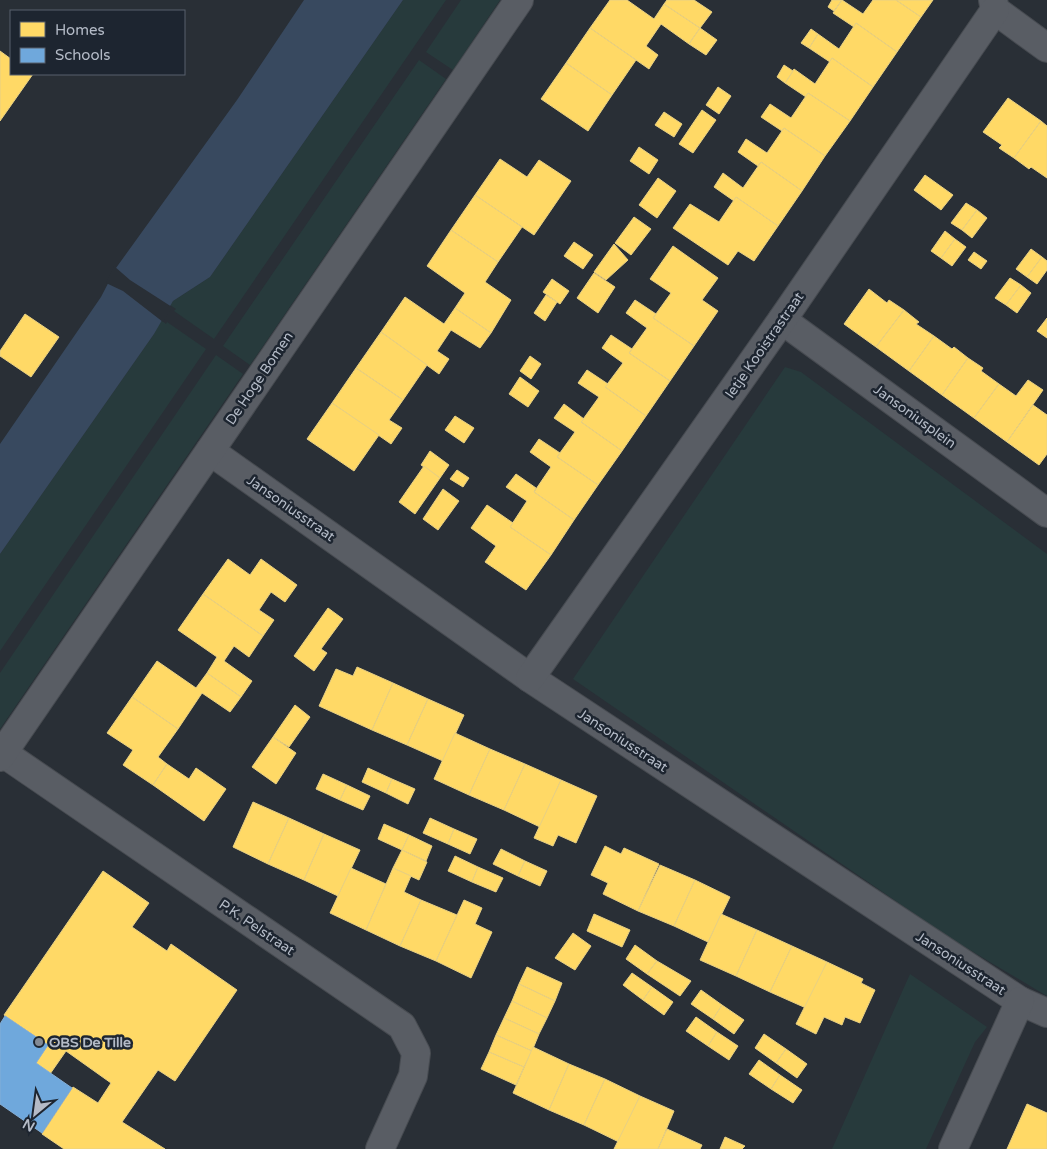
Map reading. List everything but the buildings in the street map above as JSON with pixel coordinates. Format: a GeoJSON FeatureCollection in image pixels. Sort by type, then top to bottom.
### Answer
{"type":"FeatureCollection","features":[{"type":"Feature","properties":{"kind":"street","name":"De Hoge Bomen"},"geometry":{"type":"LineString","coordinates":[[1,755],[519,0]]}},
{"type":"Feature","properties":{"kind":"street"},"geometry":{"type":"LineString","coordinates":[[994,5],[1047,48]]}},
{"type":"Feature","properties":{"kind":"street","name":"Ietje Kooistrastraat"},"geometry":{"type":"LineString","coordinates":[[530,678],[782,320],[994,5]]}},
{"type":"Feature","properties":{"kind":"street","name":"Jansoniusplein"},"geometry":{"type":"LineString","coordinates":[[782,320],[1047,513]]}},
{"type":"Feature","properties":{"kind":"street","name":"Jansoniusstraat"},"geometry":{"type":"LineString","coordinates":[[210,451],[530,678],[1020,1001],[1047,1013]]}},
{"type":"Feature","properties":{"kind":"street","name":"P.K. Pelstraat"},"geometry":{"type":"LineString","coordinates":[[1,755],[402,1026],[416,1053],[412,1076],[380,1149]]}},
{"type":"Feature","properties":{"kind":"street"},"geometry":{"type":"LineString","coordinates":[[952,1149],[1020,1001]]}},
{"type":"Feature","properties":{"kind":"shaded area"},"geometry":{"type":"Polygon","coordinates":[[[403,0],[446,0],[214,339],[174,311],[176,309],[170,305],[173,301],[210,277],[403,0]]]}},
{"type":"Feature","properties":{"kind":"shaded area"},"geometry":{"type":"Polygon","coordinates":[[[461,0],[500,0],[453,70],[426,52],[461,0]]]}},
{"type":"Feature","properties":{"kind":"shaded area"},"geometry":{"type":"Polygon","coordinates":[[[419,60],[446,79],[250,365],[223,346],[419,60]]]}},
{"type":"Feature","properties":{"kind":"shaded area"},"geometry":{"type":"Polygon","coordinates":[[[161,320],[166,324],[167,322],[206,349],[0,651],[0,554],[154,334],[161,320]]]}},
{"type":"Feature","properties":{"kind":"shaded area"},"geometry":{"type":"Polygon","coordinates":[[[216,355],[243,374],[0,729],[0,673],[216,355]]]}},
{"type":"Feature","properties":{"kind":"shaded area"},"geometry":{"type":"Polygon","coordinates":[[[785,367],[801,372],[1047,554],[1047,996],[948,937],[573,679],[785,367]]]}},
{"type":"Feature","properties":{"kind":"shaded area"},"geometry":{"type":"Polygon","coordinates":[[[910,974],[987,1027],[975,1042],[926,1149],[832,1149],[910,974]]]}},
{"type":"Feature","properties":{"kind":"water"},"geometry":{"type":"Polygon","coordinates":[[[304,0],[403,0],[210,277],[173,301],[154,334],[0,554],[0,444],[101,297],[116,268],[237,100],[304,0]]]}},
{"type":"Feature","properties":{"kind":"pier"},"geometry":{"type":"Polygon","coordinates":[[[114,266],[130,280],[172,307],[163,322],[123,291],[106,283],[114,266]]]}},
{"type":"Feature","properties":{"kind":"place","name":"OBS De Tille"},"geometry":{"type":"Point","coordinates":[39,1042]}}]}
